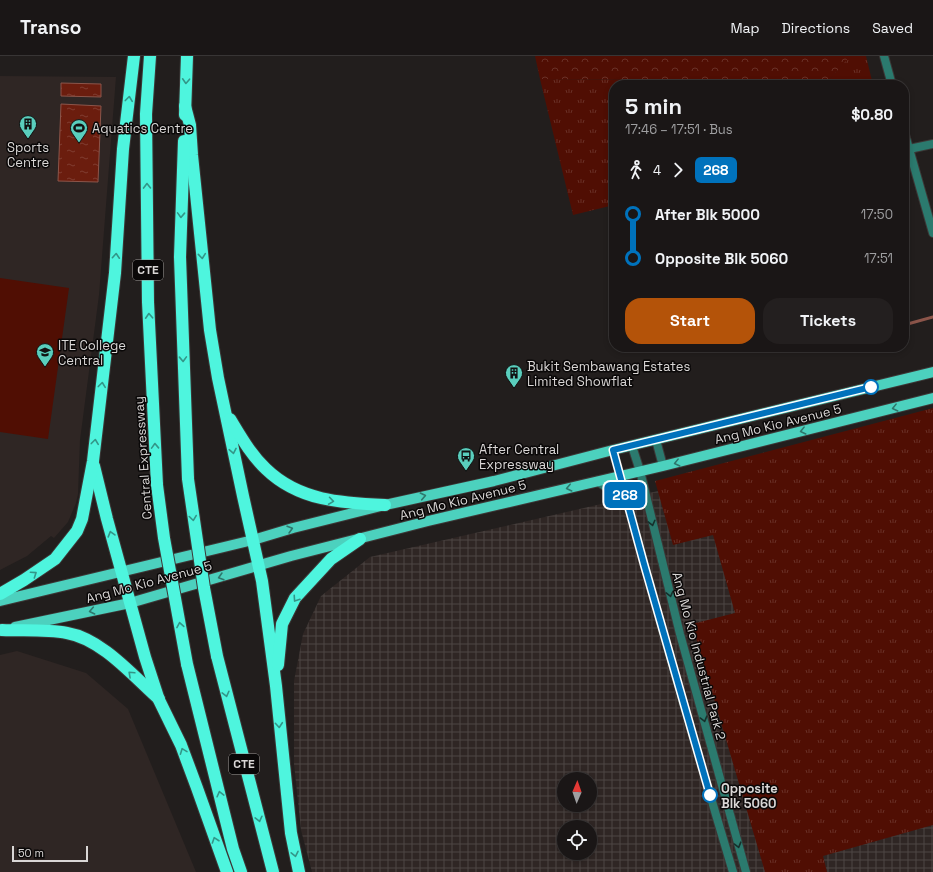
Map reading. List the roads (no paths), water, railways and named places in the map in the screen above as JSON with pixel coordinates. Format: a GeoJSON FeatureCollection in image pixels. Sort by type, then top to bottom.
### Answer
{"type":"FeatureCollection","features":[{"type":"Feature","properties":{"kind":"highway"},"geometry":{"type":"LineString","coordinates":[[0,594],[55,559],[77,531],[82,519],[93,461],[115,273],[123,149],[134,56]]}},
{"type":"Feature","properties":{"kind":"highway","name":"Central Expressway"},"geometry":{"type":"LineString","coordinates":[[150,56],[146,114],[148,287],[157,485],[165,545],[187,664],[241,872]]}},
{"type":"Feature","properties":{"kind":"highway","name":"CTE"},"geometry":{"type":"LineString","coordinates":[[187,56],[180,257],[188,479],[204,588],[216,656],[273,872]]}},
{"type":"Feature","properties":{"kind":"highway"},"geometry":{"type":"LineString","coordinates":[[185,106],[190,125],[210,330],[218,378],[242,496],[262,581],[276,686],[291,833],[299,872]]}},
{"type":"Feature","properties":{"kind":"highway"},"geometry":{"type":"LineString","coordinates":[[226,413],[249,449],[266,469],[282,482],[297,490],[321,499],[351,504],[384,505]]}},
{"type":"Feature","properties":{"kind":"highway"},"geometry":{"type":"LineString","coordinates":[[93,461],[107,519],[145,657],[160,700],[181,745],[226,872]]}},
{"type":"Feature","properties":{"kind":"highway"},"geometry":{"type":"LineString","coordinates":[[276,686],[282,624],[295,598],[331,559],[360,539]]}},
{"type":"Feature","properties":{"kind":"highway"},"geometry":{"type":"LineString","coordinates":[[1,630],[68,633],[85,639],[116,660],[160,700]]}},
{"type":"Feature","properties":{"kind":"main road","name":"Ang Mo Kio Avenue 5"},"geometry":{"type":"LineString","coordinates":[[0,601],[253,540],[292,528],[384,505],[502,479],[932,371]]}},
{"type":"Feature","properties":{"kind":"main road","name":"Ang Mo Kio Avenue 5"},"geometry":{"type":"LineString","coordinates":[[1,630],[130,603],[291,556],[436,519],[662,466],[933,398]]}},
{"type":"Feature","properties":{"kind":"street"},"geometry":{"type":"LineString","coordinates":[[884,56],[891,80]]}},
{"type":"Feature","properties":{"kind":"street"},"geometry":{"type":"LineString","coordinates":[[933,144],[909,149],[933,233]]}},
{"type":"Feature","properties":{"kind":"street"},"geometry":{"type":"LineString","coordinates":[[656,440],[662,466]]}},
{"type":"Feature","properties":{"kind":"street","name":"Ang Mo Kio Industrial Park 2"},"geometry":{"type":"LineString","coordinates":[[632,446],[640,471],[680,634],[746,872]]}},
{"type":"Feature","properties":{"kind":"street","name":"Ang Mo Kio Industrial Park 2"},"geometry":{"type":"LineString","coordinates":[[613,450],[692,738],[733,872]]}},
{"type":"Feature","properties":{"kind":"street"},"geometry":{"type":"LineString","coordinates":[[596,481],[613,492],[628,506]]}},
{"type":"Feature","properties":{"kind":"water"},"geometry":{"type":"Polygon","coordinates":[[[61,83],[101,84],[101,97],[61,96],[61,83]]]}},
{"type":"Feature","properties":{"kind":"water","name":"Aquatics Centre"},"geometry":{"type":"Polygon","coordinates":[[[61,104],[101,106],[98,182],[58,181],[61,104]]]}},
{"type":"Feature","properties":{"kind":"waterway"},"geometry":{"type":"LineString","coordinates":[[909,324],[933,317]]}},
{"type":"Feature","properties":{"kind":"place","name":"Sports Centre"},"geometry":{"type":"Point","coordinates":[28,139]}},
{"type":"Feature","properties":{"kind":"place","name":"Aquatics Centre"},"geometry":{"type":"Point","coordinates":[79,143]}},
{"type":"Feature","properties":{"kind":"place","name":"ITE College Central"},"geometry":{"type":"Point","coordinates":[45,367]}},
{"type":"Feature","properties":{"kind":"place","name":"Bukit Sembawang Estates Limited Showflat"},"geometry":{"type":"Point","coordinates":[514,388]}},
{"type":"Feature","properties":{"kind":"place","name":"After Central Expressway"},"geometry":{"type":"Point","coordinates":[466,471]}},
{"type":"Feature","properties":{"kind":"place","name":"Opposite Blk 5060"},"geometry":{"type":"Point","coordinates":[710,795]}}]}
